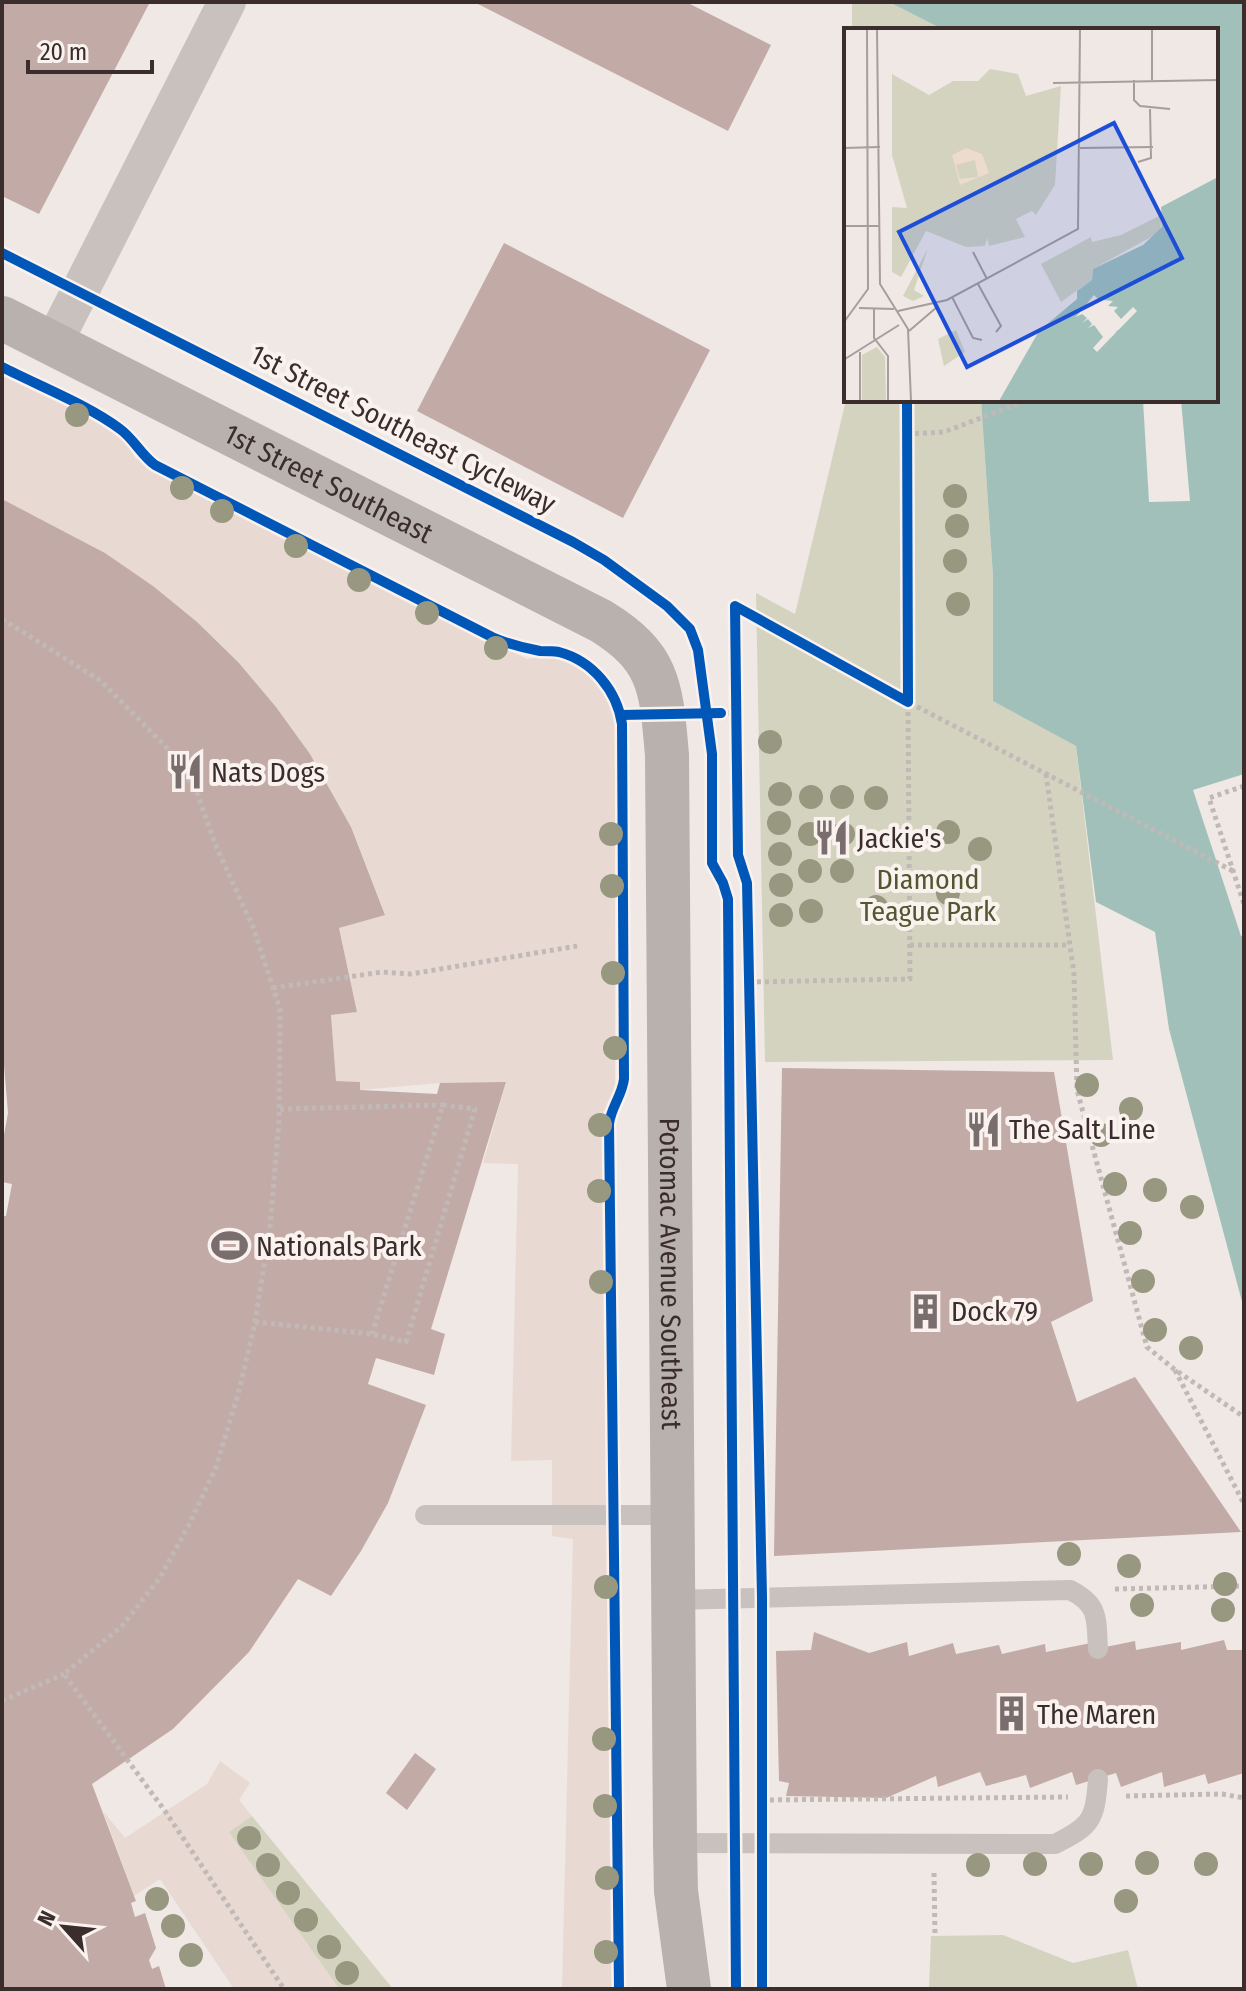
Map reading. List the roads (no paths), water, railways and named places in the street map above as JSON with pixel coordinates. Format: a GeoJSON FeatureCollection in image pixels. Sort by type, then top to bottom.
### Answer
{"type":"FeatureCollection","features":[{"type":"Feature","properties":{"kind":"street"},"geometry":{"type":"LineString","coordinates":[[53,344],[227,2]]}},
{"type":"Feature","properties":{"kind":"street","name":"1st Street Southeast"},"geometry":{"type":"LineString","coordinates":[[2,318],[601,621],[633,643],[648,660]]}},
{"type":"Feature","properties":{"kind":"street","name":"Potomac Avenue Southeast"},"geometry":{"type":"LineString","coordinates":[[648,660],[663,714],[667,755],[675,1843],[676,1891],[689,1989]]}},
{"type":"Feature","properties":{"kind":"street","name":"Potomac Avenue Southeast"},"geometry":{"type":"LineString","coordinates":[[667,1989],[676,1891]]}},
{"type":"Feature","properties":{"kind":"lane"},"geometry":{"type":"LineString","coordinates":[[425,1515],[671,1515]]}},
{"type":"Feature","properties":{"kind":"lane"},"geometry":{"type":"LineString","coordinates":[[673,1600],[1070,1590],[1087,1599],[1095,1613],[1098,1649]]}},
{"type":"Feature","properties":{"kind":"lane"},"geometry":{"type":"LineString","coordinates":[[675,1843],[1055,1844],[1081,1831],[1096,1808],[1097,1788]]}},
{"type":"Feature","properties":{"kind":"water"},"geometry":{"type":"Polygon","coordinates":[[[889,2],[1244,2],[1244,1309],[1169,1029],[1155,932],[1096,902],[1076,746],[993,701],[993,576],[981,402],[1218,402],[1218,28],[940,28],[889,2]]]}},
{"type":"Feature","properties":{"kind":"place","name":"Nats Dogs"},"geometry":{"type":"Point","coordinates":[185,772]}},
{"type":"Feature","properties":{"kind":"place","name":"Jackie's"},"geometry":{"type":"Point","coordinates":[831,838]}},
{"type":"Feature","properties":{"kind":"place","name":"The Salt Line"},"geometry":{"type":"Point","coordinates":[983,1129]}},
{"type":"Feature","properties":{"kind":"place","name":"Nationals Park"},"geometry":{"type":"Point","coordinates":[230,1246]}},
{"type":"Feature","properties":{"kind":"place","name":"Dock 79"},"geometry":{"type":"Point","coordinates":[925,1311]}},
{"type":"Feature","properties":{"kind":"place","name":"The Maren"},"geometry":{"type":"Point","coordinates":[1011,1714]}},
{"type":"Feature","properties":{"kind":"park label","name":"Diamond Teague Park"},"geometry":{"type":"Point","coordinates":[928,895]}}]}
